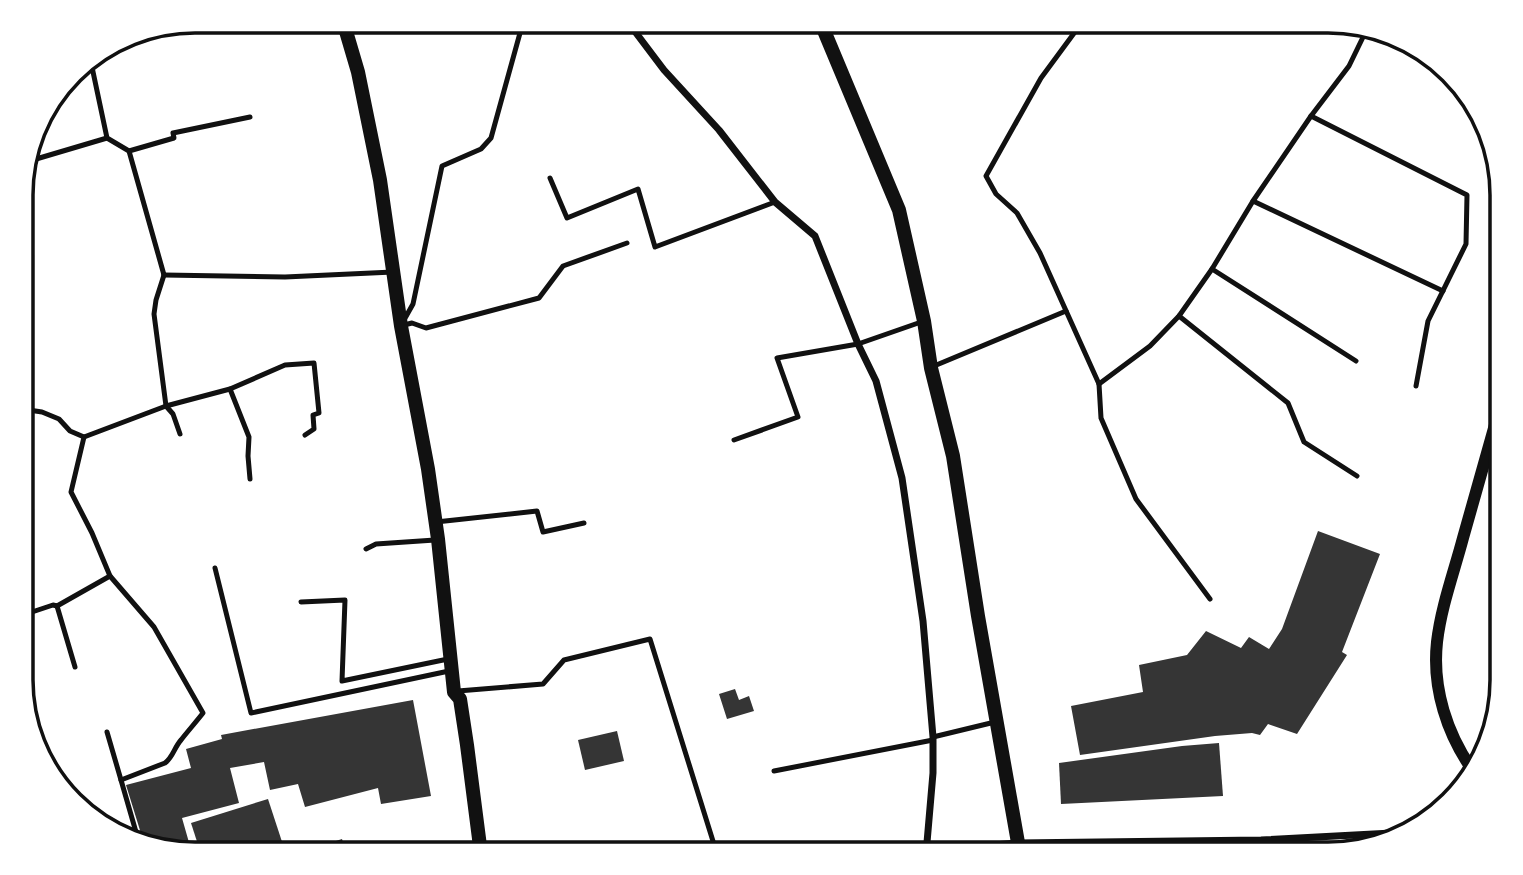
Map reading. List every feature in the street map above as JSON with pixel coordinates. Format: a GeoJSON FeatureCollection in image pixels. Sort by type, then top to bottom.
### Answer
{"type":"FeatureCollection","features":[{"type":"Feature","properties":{"kind":"main road"},"geometry":{"type":"LineString","coordinates":[[825,33],[899,210],[924,321],[931,368],[953,456],[1017,841]]}},
{"type":"Feature","properties":{"kind":"main road"},"geometry":{"type":"LineString","coordinates":[[347,34],[358,72],[380,180],[401,326],[428,469],[454,691],[460,699],[479,842]]}},
{"type":"Feature","properties":{"kind":"street"},"geometry":{"type":"LineString","coordinates":[[637,34],[664,70],[719,130],[775,202],[815,236],[858,344],[876,381],[902,478],[923,621],[933,738],[927,841]]}},
{"type":"Feature","properties":{"kind":"street"},"geometry":{"type":"LineString","coordinates":[[1467,762],[1451,735],[1442,709],[1437,675],[1437,642],[1489,447]]}},
{"type":"Feature","properties":{"kind":"street"},"geometry":{"type":"LineString","coordinates":[[1231,841],[1377,834]]}},
{"type":"Feature","properties":{"kind":"lane"},"geometry":{"type":"LineString","coordinates":[[1074,33],[1041,78],[986,176],[996,194],[1017,213],[1040,253],[1099,384],[1101,418],[1136,499],[1210,600]]}},
{"type":"Feature","properties":{"kind":"lane"},"geometry":{"type":"LineString","coordinates":[[401,326],[413,303],[442,166],[481,149],[491,138],[520,34]]}},
{"type":"Feature","properties":{"kind":"lane"},"geometry":{"type":"LineString","coordinates":[[1099,384],[1150,346],[1179,316],[1212,269],[1253,201],[1349,66],[1362,37]]}},
{"type":"Feature","properties":{"kind":"lane"},"geometry":{"type":"LineString","coordinates":[[93,70],[107,138]]}},
{"type":"Feature","properties":{"kind":"lane"},"geometry":{"type":"LineString","coordinates":[[1311,116],[1467,195],[1466,244],[1428,321],[1416,386]]}},
{"type":"Feature","properties":{"kind":"lane"},"geometry":{"type":"LineString","coordinates":[[129,151],[174,138],[173,133],[250,117]]}},
{"type":"Feature","properties":{"kind":"lane"},"geometry":{"type":"LineString","coordinates":[[38,158],[107,138],[129,151],[164,275],[154,314],[166,405],[173,414],[180,434]]}},
{"type":"Feature","properties":{"kind":"lane"},"geometry":{"type":"LineString","coordinates":[[550,178],[567,218],[638,189],[655,247],[775,202]]}},
{"type":"Feature","properties":{"kind":"lane"},"geometry":{"type":"LineString","coordinates":[[1253,201],[1443,291]]}},
{"type":"Feature","properties":{"kind":"lane"},"geometry":{"type":"LineString","coordinates":[[401,326],[412,323],[426,328],[539,298],[563,266],[627,243]]}},
{"type":"Feature","properties":{"kind":"lane"},"geometry":{"type":"LineString","coordinates":[[1212,269],[1356,361]]}},
{"type":"Feature","properties":{"kind":"lane"},"geometry":{"type":"LineString","coordinates":[[164,275],[285,277],[393,271]]}},
{"type":"Feature","properties":{"kind":"lane"},"geometry":{"type":"LineString","coordinates":[[931,368],[1066,312]]}},
{"type":"Feature","properties":{"kind":"lane"},"geometry":{"type":"LineString","coordinates":[[1179,316],[1288,403],[1304,442],[1357,476]]}},
{"type":"Feature","properties":{"kind":"lane"},"geometry":{"type":"LineString","coordinates":[[734,440],[798,416],[777,358],[858,344],[924,321]]}},
{"type":"Feature","properties":{"kind":"lane"},"geometry":{"type":"LineString","coordinates":[[33,411],[59,419],[70,431],[84,437],[166,405],[230,389],[285,365],[314,363],[319,413],[313,415],[314,429],[305,435]]}},
{"type":"Feature","properties":{"kind":"lane"},"geometry":{"type":"LineString","coordinates":[[230,389],[249,437],[250,479]]}},
{"type":"Feature","properties":{"kind":"lane"},"geometry":{"type":"LineString","coordinates":[[84,437],[71,492],[110,576],[155,627],[203,713],[165,764],[121,780]]}},
{"type":"Feature","properties":{"kind":"lane"},"geometry":{"type":"LineString","coordinates":[[436,522],[537,511],[543,532],[584,523]]}},
{"type":"Feature","properties":{"kind":"lane"},"geometry":{"type":"LineString","coordinates":[[366,549],[376,544],[438,539]]}},
{"type":"Feature","properties":{"kind":"lane"},"geometry":{"type":"LineString","coordinates":[[215,568],[251,713],[451,665]]}},
{"type":"Feature","properties":{"kind":"lane"},"geometry":{"type":"LineString","coordinates":[[33,612],[57,606],[110,576]]}},
{"type":"Feature","properties":{"kind":"lane"},"geometry":{"type":"LineString","coordinates":[[301,603],[345,600],[342,681],[451,665]]}},
{"type":"Feature","properties":{"kind":"lane"},"geometry":{"type":"LineString","coordinates":[[57,606],[75,667]]}},
{"type":"Feature","properties":{"kind":"lane"},"geometry":{"type":"LineString","coordinates":[[454,691],[543,684],[565,660],[650,639],[714,842]]}},
{"type":"Feature","properties":{"kind":"lane"},"geometry":{"type":"LineString","coordinates":[[775,771],[996,722]]}},
{"type":"Feature","properties":{"kind":"lane"},"geometry":{"type":"LineString","coordinates":[[107,732],[135,830]]}},
{"type":"Feature","properties":{"kind":"building"},"geometry":{"type":"Polygon","coordinates":[[[1318,531],[1380,554],[1342,652],[1347,655],[1297,734],[1268,724],[1260,735],[1252,733],[1215,736],[1080,755],[1071,706],[1143,692],[1139,665],[1187,655],[1206,631],[1241,648],[1249,637],[1269,649],[1282,629],[1318,531]]]}},
{"type":"Feature","properties":{"kind":"building"},"geometry":{"type":"Polygon","coordinates":[[[735,689],[739,700],[749,696],[754,711],[727,719],[719,694],[735,689]]]}},
{"type":"Feature","properties":{"kind":"building"},"geometry":{"type":"Polygon","coordinates":[[[413,700],[431,796],[381,804],[378,788],[305,807],[298,784],[270,790],[264,762],[230,768],[239,803],[182,818],[189,841],[140,832],[126,785],[191,768],[186,749],[222,739],[221,735],[413,700]]]}},
{"type":"Feature","properties":{"kind":"building"},"geometry":{"type":"Polygon","coordinates":[[[617,731],[624,761],[585,770],[578,740],[617,731]]]}},
{"type":"Feature","properties":{"kind":"building"},"geometry":{"type":"Polygon","coordinates":[[[1219,743],[1223,796],[1061,804],[1059,763],[1219,743]]]}},
{"type":"Feature","properties":{"kind":"building"},"geometry":{"type":"Polygon","coordinates":[[[268,799],[282,842],[197,842],[191,823],[268,799]]]}}]}
